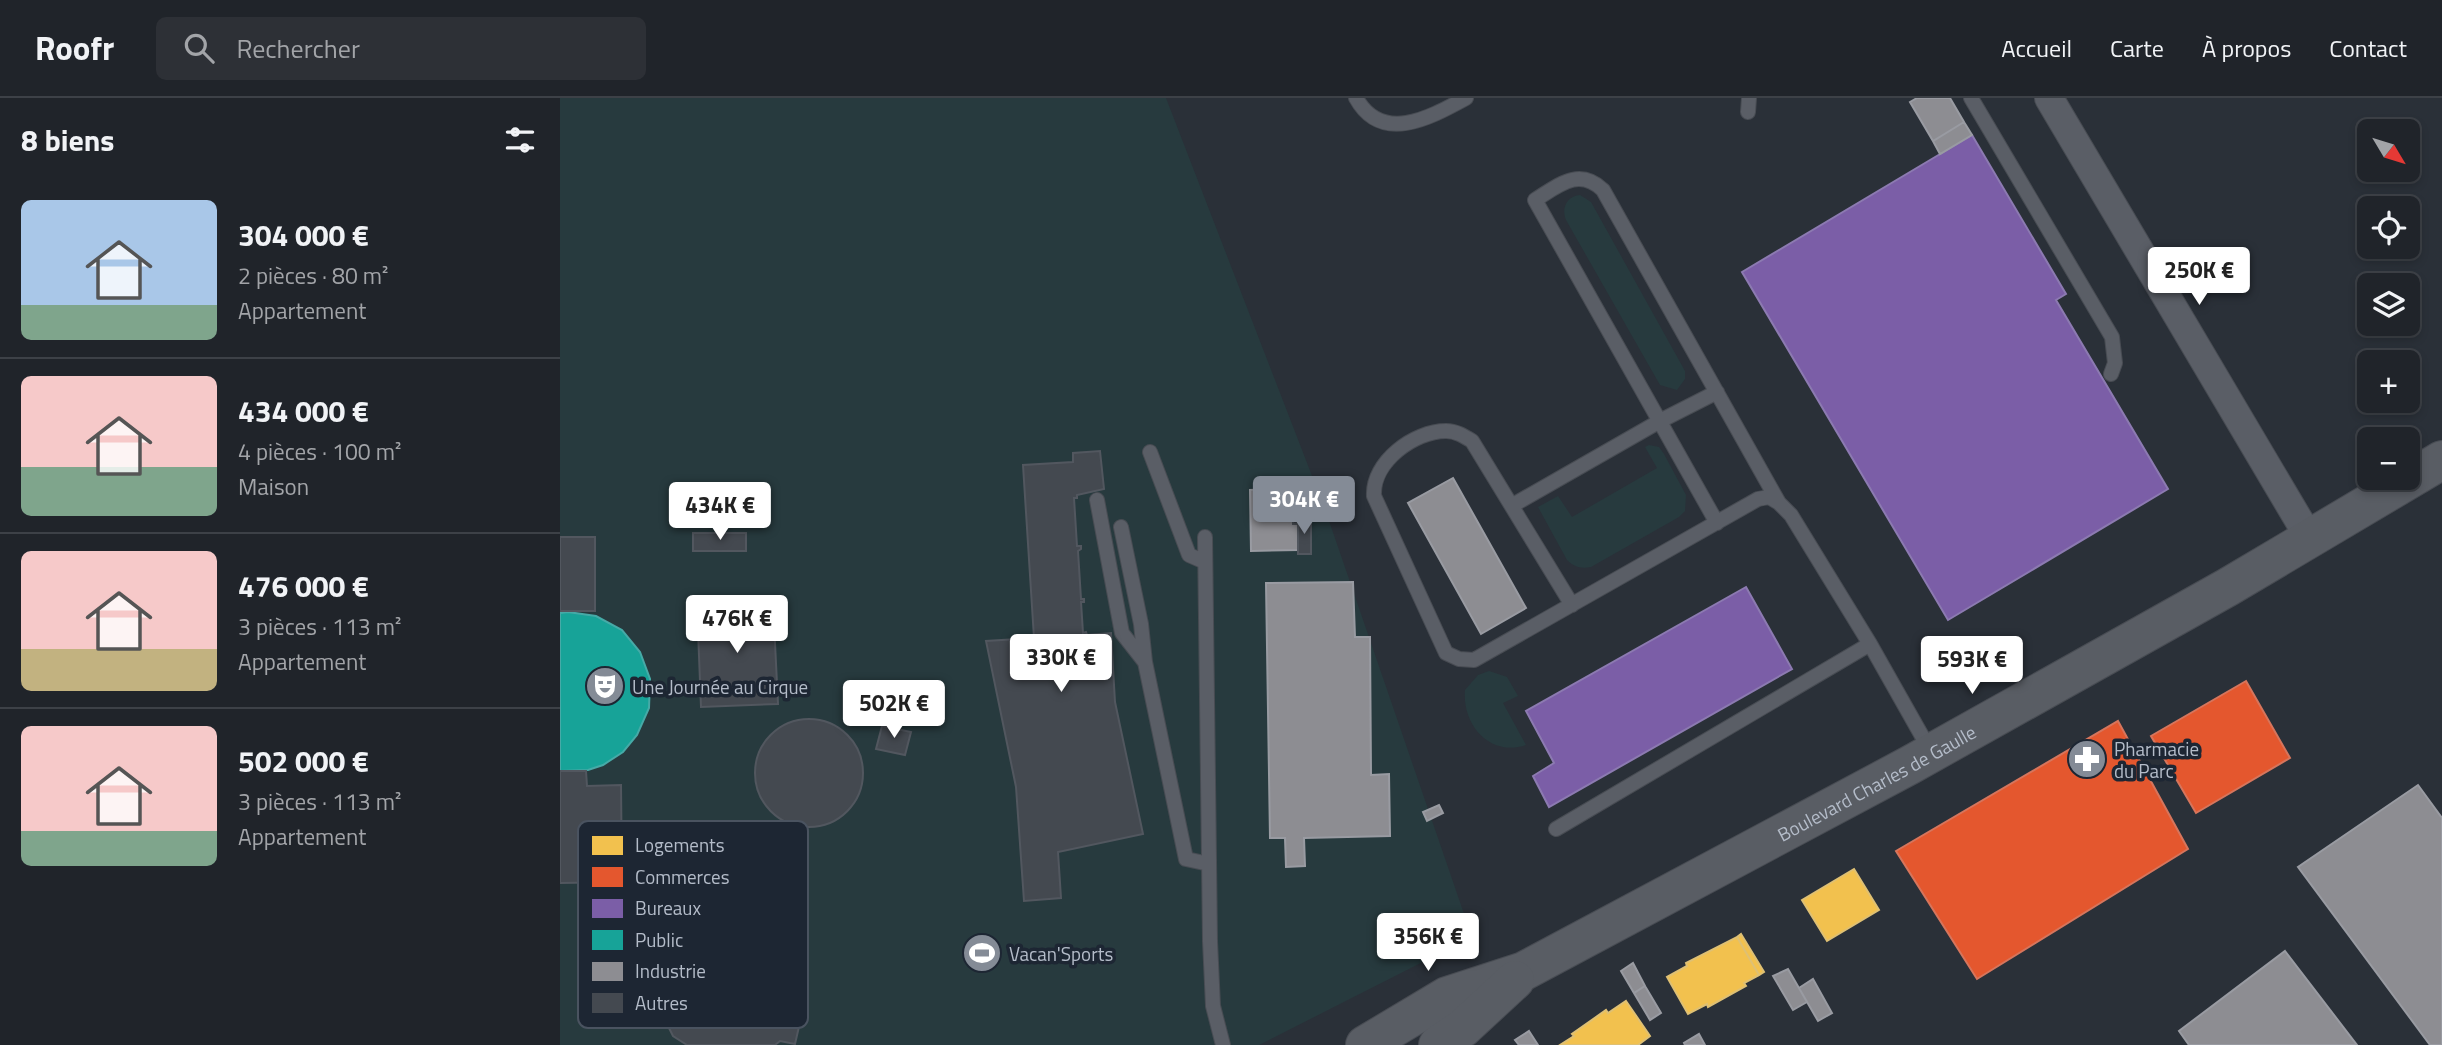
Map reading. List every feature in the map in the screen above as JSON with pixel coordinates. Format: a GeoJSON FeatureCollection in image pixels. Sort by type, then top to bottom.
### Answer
{"type":"FeatureCollection","features":[{"type":"Feature","properties":{"kind":"main road","name":"Boulevard Charles de Gaulle"},"geometry":{"type":"LineString","coordinates":[[1365,1045],[1447,996],[1524,971],[1932,753],[2310,539],[2442,460]]}},
{"type":"Feature","properties":{"kind":"main road","name":"Boulevard Charles de Gaulle"},"geometry":{"type":"LineString","coordinates":[[1438,1045],[1463,1028],[1524,971]]}},
{"type":"Feature","properties":{"kind":"street"},"geometry":{"type":"LineString","coordinates":[[2049,98],[2310,539]]}},
{"type":"Feature","properties":{"kind":"lane"},"geometry":{"type":"LineString","coordinates":[[1356,98],[1361,107],[1377,119],[1394,124],[1432,116],[1466,98]]}},
{"type":"Feature","properties":{"kind":"lane"},"geometry":{"type":"LineString","coordinates":[[1971,98],[2112,337],[2115,363],[2111,374]]}},
{"type":"Feature","properties":{"kind":"lane"},"geometry":{"type":"LineString","coordinates":[[1717,523],[1535,200],[1563,183],[1587,178],[1603,190],[1779,503]]}},
{"type":"Feature","properties":{"kind":"lane"},"geometry":{"type":"LineString","coordinates":[[1513,505],[1660,421],[1717,392]]}},
{"type":"Feature","properties":{"kind":"lane"},"geometry":{"type":"LineString","coordinates":[[1572,605],[1472,441],[1454,432],[1436,432],[1406,446],[1382,466],[1373,486],[1374,496],[1446,653],[1459,659],[1474,660],[1572,605],[1717,523],[1758,499],[1769,497],[1791,515],[1870,644],[1932,753]]}},
{"type":"Feature","properties":{"kind":"lane"},"geometry":{"type":"LineString","coordinates":[[1150,452],[1189,555],[1205,562]]}},
{"type":"Feature","properties":{"kind":"lane"},"geometry":{"type":"LineString","coordinates":[[1097,500],[1122,633],[1145,662]]}},
{"type":"Feature","properties":{"kind":"lane"},"geometry":{"type":"LineString","coordinates":[[1121,527],[1145,662],[1186,859],[1209,864]]}},
{"type":"Feature","properties":{"kind":"lane"},"geometry":{"type":"LineString","coordinates":[[1205,537],[1213,1006],[1223,1045]]}},
{"type":"Feature","properties":{"kind":"lane"},"geometry":{"type":"LineString","coordinates":[[1556,829],[1870,644]]}},
{"type":"Feature","properties":{"kind":"green space"},"geometry":{"type":"Polygon","coordinates":[[[560,98],[1166,98],[1326,512],[1472,937],[1259,1045],[560,1045],[560,98]]]}},
{"type":"Feature","properties":{"kind":"green space"},"geometry":{"type":"Polygon","coordinates":[[[1580,195],[1591,202],[1685,371],[1685,379],[1677,390],[1660,385],[1566,220],[1566,203],[1580,195]]]}},
{"type":"Feature","properties":{"kind":"green space"},"geometry":{"type":"Polygon","coordinates":[[[1645,447],[1659,447],[1664,454],[1686,495],[1685,511],[1591,567],[1581,568],[1572,564],[1567,560],[1538,507],[1558,496],[1572,517],[1657,468],[1645,447]]]}},
{"type":"Feature","properties":{"kind":"green space"},"geometry":{"type":"Polygon","coordinates":[[[1489,671],[1507,677],[1518,696],[1503,703],[1526,745],[1513,748],[1501,746],[1490,742],[1473,726],[1465,703],[1465,690],[1478,675],[1489,671]]]}},
{"type":"Feature","properties":{"kind":"building: Logements"},"geometry":{"type":"Polygon","coordinates":[[[1854,869],[1879,910],[1827,941],[1802,900],[1854,869]]]}},
{"type":"Feature","properties":{"kind":"building: Logements"},"geometry":{"type":"Polygon","coordinates":[[[1741,934],[1764,972],[1759,975],[1737,937],[1741,934]]]}},
{"type":"Feature","properties":{"kind":"building: Logements"},"geometry":{"type":"Polygon","coordinates":[[[1737,937],[1759,975],[1744,983],[1746,986],[1708,1007],[1707,1004],[1688,1014],[1667,977],[1687,966],[1686,963],[1737,937]]]}},
{"type":"Feature","properties":{"kind":"building: Logements"},"geometry":{"type":"Polygon","coordinates":[[[1626,1001],[1650,1036],[1638,1045],[1560,1045],[1606,1010],[1608,1013],[1626,1001]]]}},
{"type":"Feature","properties":{"kind":"building: Commerces"},"geometry":{"type":"Polygon","coordinates":[[[2246,681],[2290,758],[2196,813],[2151,736],[2246,681]]]}},
{"type":"Feature","properties":{"kind":"building: Commerces"},"geometry":{"type":"Polygon","coordinates":[[[2118,721],[2188,849],[1977,979],[1896,851],[2118,721]]]}},
{"type":"Feature","properties":{"kind":"building: Bureaux"},"geometry":{"type":"Polygon","coordinates":[[[1972,135],[2066,294],[2056,300],[2168,489],[1948,620],[1742,272],[1972,135]]]}},
{"type":"Feature","properties":{"kind":"building: Bureaux"},"geometry":{"type":"Polygon","coordinates":[[[1746,587],[1792,669],[1549,807],[1533,776],[1554,763],[1526,711],[1746,587]]]}},
{"type":"Feature","properties":{"kind":"building: Public","name":"Une Journée au Cirque"},"geometry":{"type":"Polygon","coordinates":[[[560,613],[596,616],[622,630],[640,652],[650,679],[649,708],[637,735],[623,752],[603,765],[588,770],[560,771],[560,613]]]}},
{"type":"Feature","properties":{"kind":"building: Industrie"},"geometry":{"type":"Polygon","coordinates":[[[1917,98],[1950,98],[1964,122],[1933,141],[1910,102],[1917,98]]]}},
{"type":"Feature","properties":{"kind":"building: Industrie"},"geometry":{"type":"Polygon","coordinates":[[[1964,122],[1972,135],[1940,154],[1933,141],[1964,122]]]}},
{"type":"Feature","properties":{"kind":"building: Industrie"},"geometry":{"type":"Polygon","coordinates":[[[1313,478],[1326,512],[1303,521],[1293,519],[1293,524],[1298,524],[1298,550],[1251,551],[1250,490],[1284,489],[1313,478]]]}},
{"type":"Feature","properties":{"kind":"building: Industrie"},"geometry":{"type":"Polygon","coordinates":[[[1453,478],[1526,608],[1481,634],[1408,503],[1453,478]]]}},
{"type":"Feature","properties":{"kind":"building: Industrie"},"geometry":{"type":"Polygon","coordinates":[[[1353,582],[1355,637],[1370,637],[1371,775],[1389,774],[1390,836],[1304,838],[1305,866],[1286,867],[1285,838],[1270,838],[1266,583],[1353,582]]]}},
{"type":"Feature","properties":{"kind":"building: Industrie"},"geometry":{"type":"Polygon","coordinates":[[[2418,785],[2442,818],[2442,1045],[2430,1045],[2298,867],[2418,785]]]}},
{"type":"Feature","properties":{"kind":"building: Industrie"},"geometry":{"type":"Polygon","coordinates":[[[1439,805],[1443,813],[1427,821],[1423,812],[1439,805]]]}},
{"type":"Feature","properties":{"kind":"building: Industrie"},"geometry":{"type":"Polygon","coordinates":[[[2285,951],[2357,1045],[2189,1045],[2179,1031],[2285,951]]]}},
{"type":"Feature","properties":{"kind":"building: Industrie"},"geometry":{"type":"Polygon","coordinates":[[[1633,963],[1645,986],[1634,993],[1621,971],[1633,963]]]}},
{"type":"Feature","properties":{"kind":"building: Industrie"},"geometry":{"type":"Polygon","coordinates":[[[1788,969],[1807,1002],[1793,1010],[1773,976],[1788,969]]]}},
{"type":"Feature","properties":{"kind":"building: Industrie"},"geometry":{"type":"Polygon","coordinates":[[[1813,979],[1832,1013],[1818,1021],[1799,988],[1813,979]]]}},
{"type":"Feature","properties":{"kind":"building: Industrie"},"geometry":{"type":"Polygon","coordinates":[[[1645,986],[1661,1013],[1650,1020],[1634,993],[1645,986]]]}},
{"type":"Feature","properties":{"kind":"building: Industrie"},"geometry":{"type":"Polygon","coordinates":[[[1529,1031],[1538,1045],[1519,1045],[1515,1040],[1529,1031]]]}},
{"type":"Feature","properties":{"kind":"building: Industrie"},"geometry":{"type":"Polygon","coordinates":[[[1699,1034],[1705,1045],[1685,1045],[1684,1043],[1699,1034]]]}},
{"type":"Feature","properties":{"kind":"building: Autres"},"geometry":{"type":"Polygon","coordinates":[[[1100,451],[1104,489],[1074,498],[1077,546],[1081,546],[1078,551],[1081,599],[1084,599],[1084,602],[1081,602],[1083,633],[1111,633],[1115,702],[1143,834],[1058,852],[1061,898],[1024,901],[1016,787],[986,641],[1034,638],[1023,465],[1073,462],[1073,453],[1100,451]]]}},
{"type":"Feature","properties":{"kind":"building: Autres"},"geometry":{"type":"Polygon","coordinates":[[[1311,518],[1311,554],[1298,554],[1298,524],[1293,524],[1293,519],[1303,521],[1311,518]]]}},
{"type":"Feature","properties":{"kind":"building: Autres"},"geometry":{"type":"Polygon","coordinates":[[[693,533],[746,533],[746,551],[693,551],[693,533]]]}},
{"type":"Feature","properties":{"kind":"building: Autres"},"geometry":{"type":"Polygon","coordinates":[[[560,537],[595,537],[595,611],[560,611],[560,537]]]}},
{"type":"Feature","properties":{"kind":"building: Autres"},"geometry":{"type":"Polygon","coordinates":[[[773,602],[778,704],[701,707],[697,605],[773,602]]]}},
{"type":"Feature","properties":{"kind":"building: Autres"},"geometry":{"type":"Polygon","coordinates":[[[798,720],[820,720],[839,728],[854,743],[862,762],[862,784],[854,803],[839,818],[820,826],[808,827],[808,821],[784,821],[779,818],[764,803],[756,784],[756,762],[764,743],[779,728],[798,720]]]}},
{"type":"Feature","properties":{"kind":"building: Autres"},"geometry":{"type":"Polygon","coordinates":[[[882,726],[911,732],[905,755],[876,749],[882,726]]]}},
{"type":"Feature","properties":{"kind":"building: Autres"},"geometry":{"type":"Polygon","coordinates":[[[560,771],[586,771],[587,786],[621,785],[621,821],[578,821],[578,883],[560,883],[560,771]]]}},
{"type":"Feature","properties":{"kind":"building: Autres"},"geometry":{"type":"Polygon","coordinates":[[[669,1028],[799,1028],[795,1044],[780,1041],[775,1045],[687,1045],[673,1036],[669,1028]]]}},
{"type":"Feature","properties":{"kind":"place","name":"Une Journée au Cirque"},"geometry":{"type":"Point","coordinates":[605,686]}},
{"type":"Feature","properties":{"kind":"place","name":"Pharmacie du Parc"},"geometry":{"type":"Point","coordinates":[2087,759]}},
{"type":"Feature","properties":{"kind":"place","name":"Vacan'Sports"},"geometry":{"type":"Point","coordinates":[982,953]}}]}
